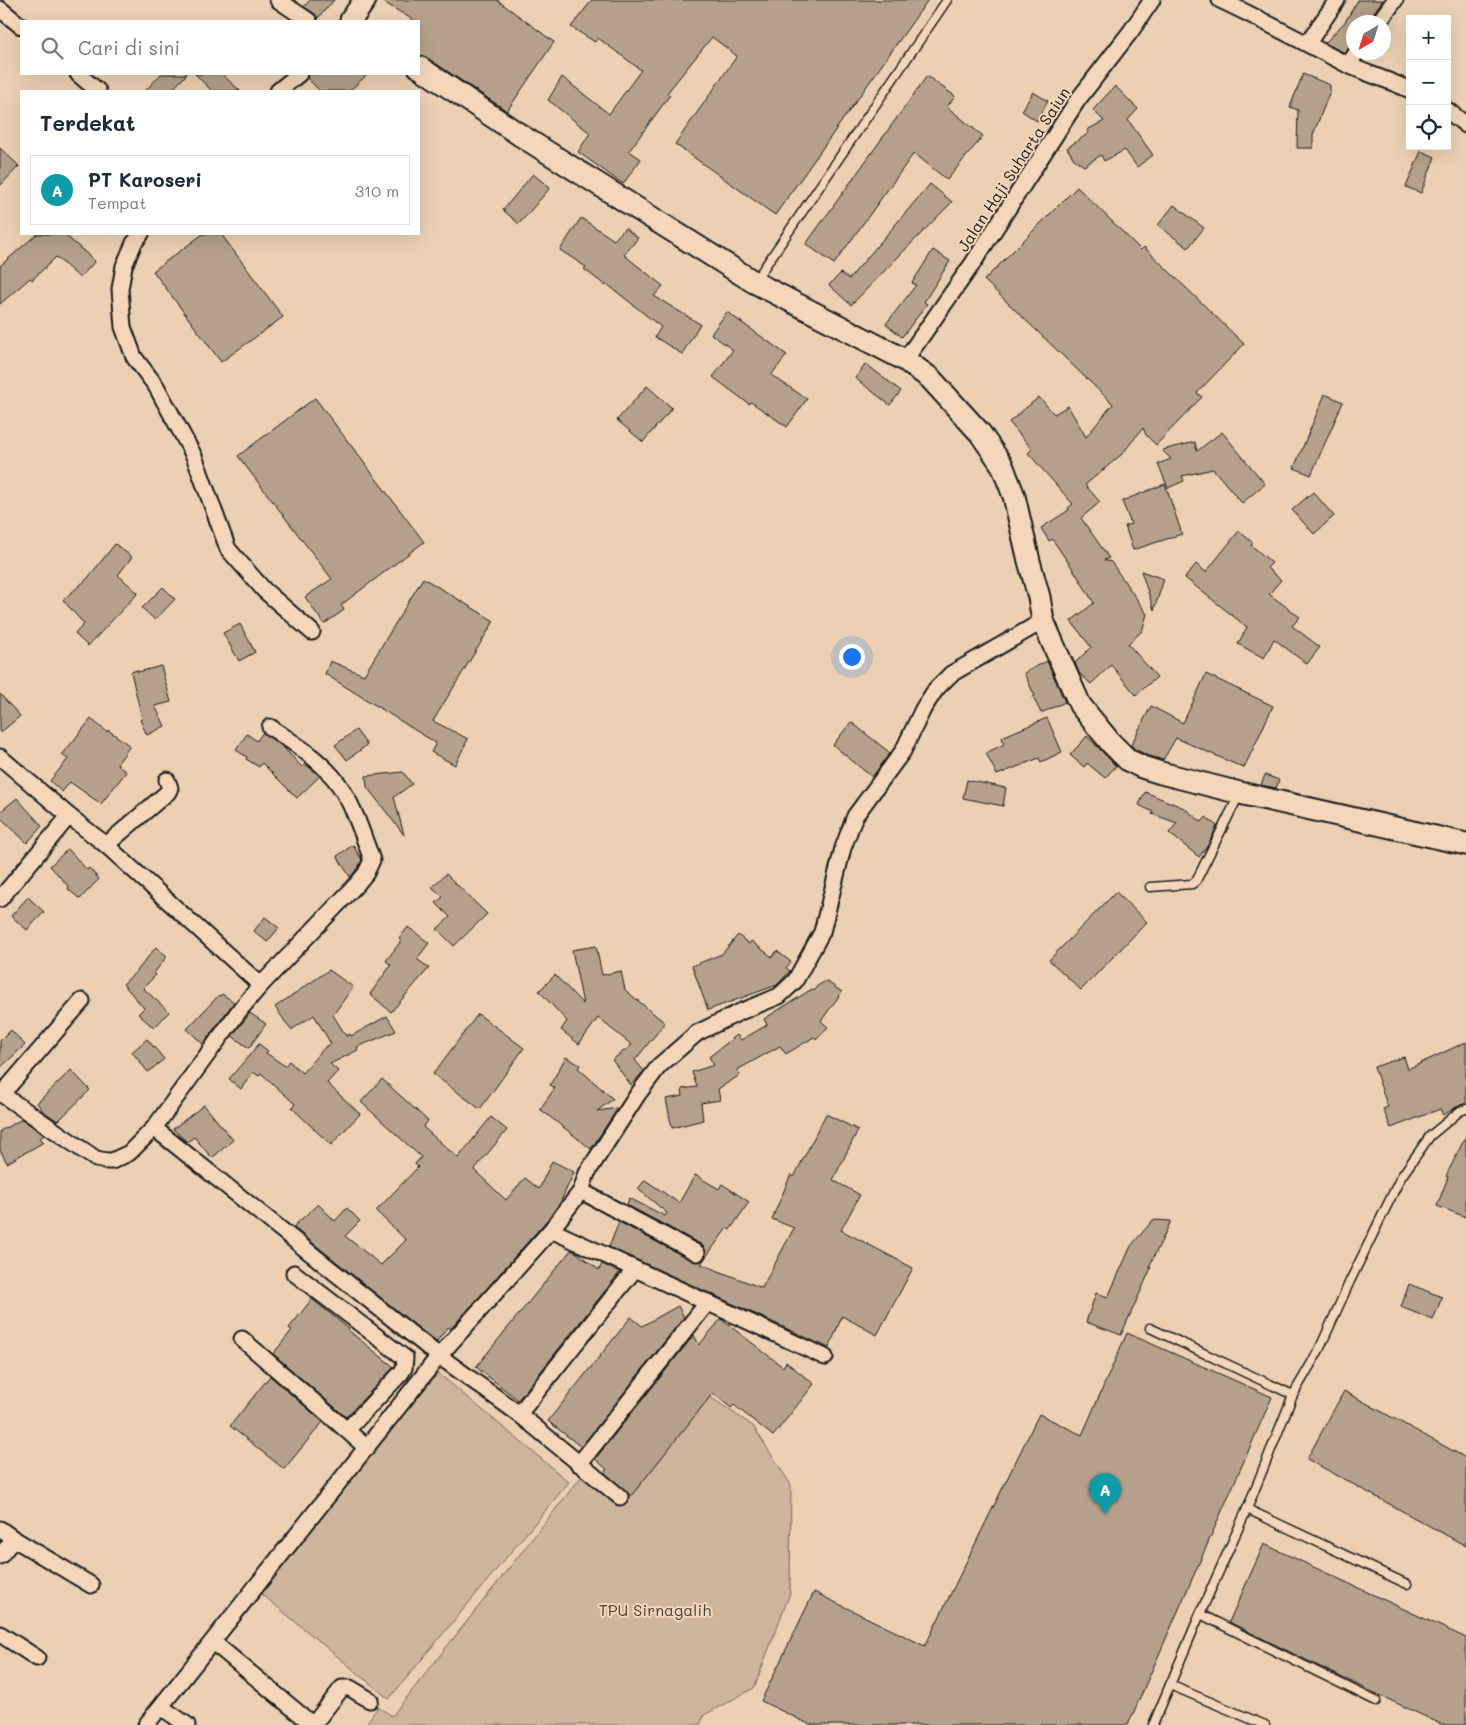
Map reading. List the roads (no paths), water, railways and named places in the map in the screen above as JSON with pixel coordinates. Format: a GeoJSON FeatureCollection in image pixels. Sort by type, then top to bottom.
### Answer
{"type":"FeatureCollection","features":[{"type":"Feature","properties":{"kind":"street"},"geometry":{"type":"LineString","coordinates":[[278,0],[308,20]]}},
{"type":"Feature","properties":{"kind":"street"},"geometry":{"type":"LineString","coordinates":[[352,20],[365,0]]}},
{"type":"Feature","properties":{"kind":"street","name":"Jalan Haji Suharta Saiun"},"geometry":{"type":"LineString","coordinates":[[905,360],[973,264],[1077,101],[1131,31],[1152,0]]}},
{"type":"Feature","properties":{"kind":"street"},"geometry":{"type":"LineString","coordinates":[[1220,0],[1308,43],[1346,57]]}},
{"type":"Feature","properties":{"kind":"street"},"geometry":{"type":"LineString","coordinates":[[1308,43],[1337,0]]}},
{"type":"Feature","properties":{"kind":"street"},"geometry":{"type":"LineString","coordinates":[[1384,15],[1395,0]]}},
{"type":"Feature","properties":{"kind":"street"},"geometry":{"type":"LineString","coordinates":[[0,9],[20,25]]}},
{"type":"Feature","properties":{"kind":"street"},"geometry":{"type":"LineString","coordinates":[[1354,60],[1406,88]]}},
{"type":"Feature","properties":{"kind":"street"},"geometry":{"type":"LineString","coordinates":[[420,68],[520,135],[754,282],[905,360],[930,378],[980,433],[1002,465],[1014,496],[1039,597],[1043,621],[1080,705],[1128,760],[1142,767],[1240,793],[1466,844]]}},
{"type":"Feature","properties":{"kind":"street"},"geometry":{"type":"LineString","coordinates":[[79,75],[97,90]]}},
{"type":"Feature","properties":{"kind":"street"},"geometry":{"type":"LineString","coordinates":[[279,90],[298,75]]}},
{"type":"Feature","properties":{"kind":"street"},"geometry":{"type":"LineString","coordinates":[[1451,113],[1466,125]]}},
{"type":"Feature","properties":{"kind":"street"},"geometry":{"type":"LineString","coordinates":[[140,235],[124,266],[120,288],[123,327],[134,357],[156,386],[194,456],[228,549],[264,590],[312,632]]}},
{"type":"Feature","properties":{"kind":"street"},"geometry":{"type":"LineString","coordinates":[[146,1725],[439,1356],[551,1230],[581,1191],[588,1173],[638,1094],[659,1066],[697,1033],[779,996],[795,980],[822,932],[843,848],[855,816],[904,751],[923,709],[936,690],[950,674],[1043,621]]}},
{"type":"Feature","properties":{"kind":"street"},"geometry":{"type":"LineString","coordinates":[[82,1001],[1,1093],[96,1159],[112,1160],[129,1153],[154,1128],[227,1026],[260,986],[358,884],[369,869],[372,860],[354,812],[333,777],[289,740],[270,727]]}},
{"type":"Feature","properties":{"kind":"street"},"geometry":{"type":"LineString","coordinates":[[0,757],[106,845],[260,986]]}},
{"type":"Feature","properties":{"kind":"street"},"geometry":{"type":"LineString","coordinates":[[106,845],[168,792],[170,788],[167,780]]}},
{"type":"Feature","properties":{"kind":"street"},"geometry":{"type":"LineString","coordinates":[[0,899],[69,816]]}},
{"type":"Feature","properties":{"kind":"street"},"geometry":{"type":"LineString","coordinates":[[154,1128],[439,1356],[519,1414],[620,1497]]}},
{"type":"Feature","properties":{"kind":"street"},"geometry":{"type":"LineString","coordinates":[[581,1191],[697,1253]]}},
{"type":"Feature","properties":{"kind":"street"},"geometry":{"type":"LineString","coordinates":[[551,1230],[825,1356]]}},
{"type":"Feature","properties":{"kind":"street"},"geometry":{"type":"LineString","coordinates":[[519,1414],[634,1269]]}},
{"type":"Feature","properties":{"kind":"street"},"geometry":{"type":"LineString","coordinates":[[294,1273],[405,1358],[402,1373],[347,1430]]}},
{"type":"Feature","properties":{"kind":"street"},"geometry":{"type":"LineString","coordinates":[[579,1464],[708,1302]]}},
{"type":"Feature","properties":{"kind":"street"},"geometry":{"type":"LineString","coordinates":[[242,1339],[367,1448]]}},
{"type":"Feature","properties":{"kind":"street"},"geometry":{"type":"LineString","coordinates":[[0,1529],[91,1584]]}},
{"type":"Feature","properties":{"kind":"street"},"geometry":{"type":"LineString","coordinates":[[0,1556],[14,1539]]}},
{"type":"Feature","properties":{"kind":"street"},"geometry":{"type":"LineString","coordinates":[[0,1634],[37,1658]]}},
{"type":"Feature","properties":{"kind":"street"},"geometry":{"type":"LineString","coordinates":[[212,1642],[313,1725],[342,1688],[350,1688],[370,1700]]}},
{"type":"Feature","properties":{"kind":"street"},"geometry":{"type":"LineString","coordinates":[[161,1707],[187,1725]]}},
{"type":"Feature","properties":{"kind":"lane"},"geometry":{"type":"LineString","coordinates":[[754,282],[947,0]]}},
{"type":"Feature","properties":{"kind":"lane"},"geometry":{"type":"LineString","coordinates":[[1150,887],[1192,884],[1196,881],[1240,793]]}},
{"type":"Feature","properties":{"kind":"lane"},"geometry":{"type":"LineString","coordinates":[[1153,1725],[1247,1509],[1293,1395],[1319,1350],[1350,1281],[1401,1177],[1430,1136],[1460,1111],[1466,1109]]}},
{"type":"Feature","properties":{"kind":"lane"},"geometry":{"type":"LineString","coordinates":[[1150,1328],[1293,1395]]}},
{"type":"Feature","properties":{"kind":"lane"},"geometry":{"type":"LineString","coordinates":[[1247,1509],[1407,1584]]}},
{"type":"Feature","properties":{"kind":"lane"},"geometry":{"type":"LineString","coordinates":[[1200,1614],[1376,1701]]}},
{"type":"Feature","properties":{"kind":"lane"},"geometry":{"type":"LineString","coordinates":[[1170,1685],[1265,1725]]}},
{"type":"Feature","properties":{"kind":"place","name":"PT Karoseri"},"geometry":{"type":"Point","coordinates":[1105,1514]}},
{"type":"Feature","properties":{"kind":"park label","name":"TPU Sirnagalih"},"geometry":{"type":"Point","coordinates":[655,1609]}}]}
